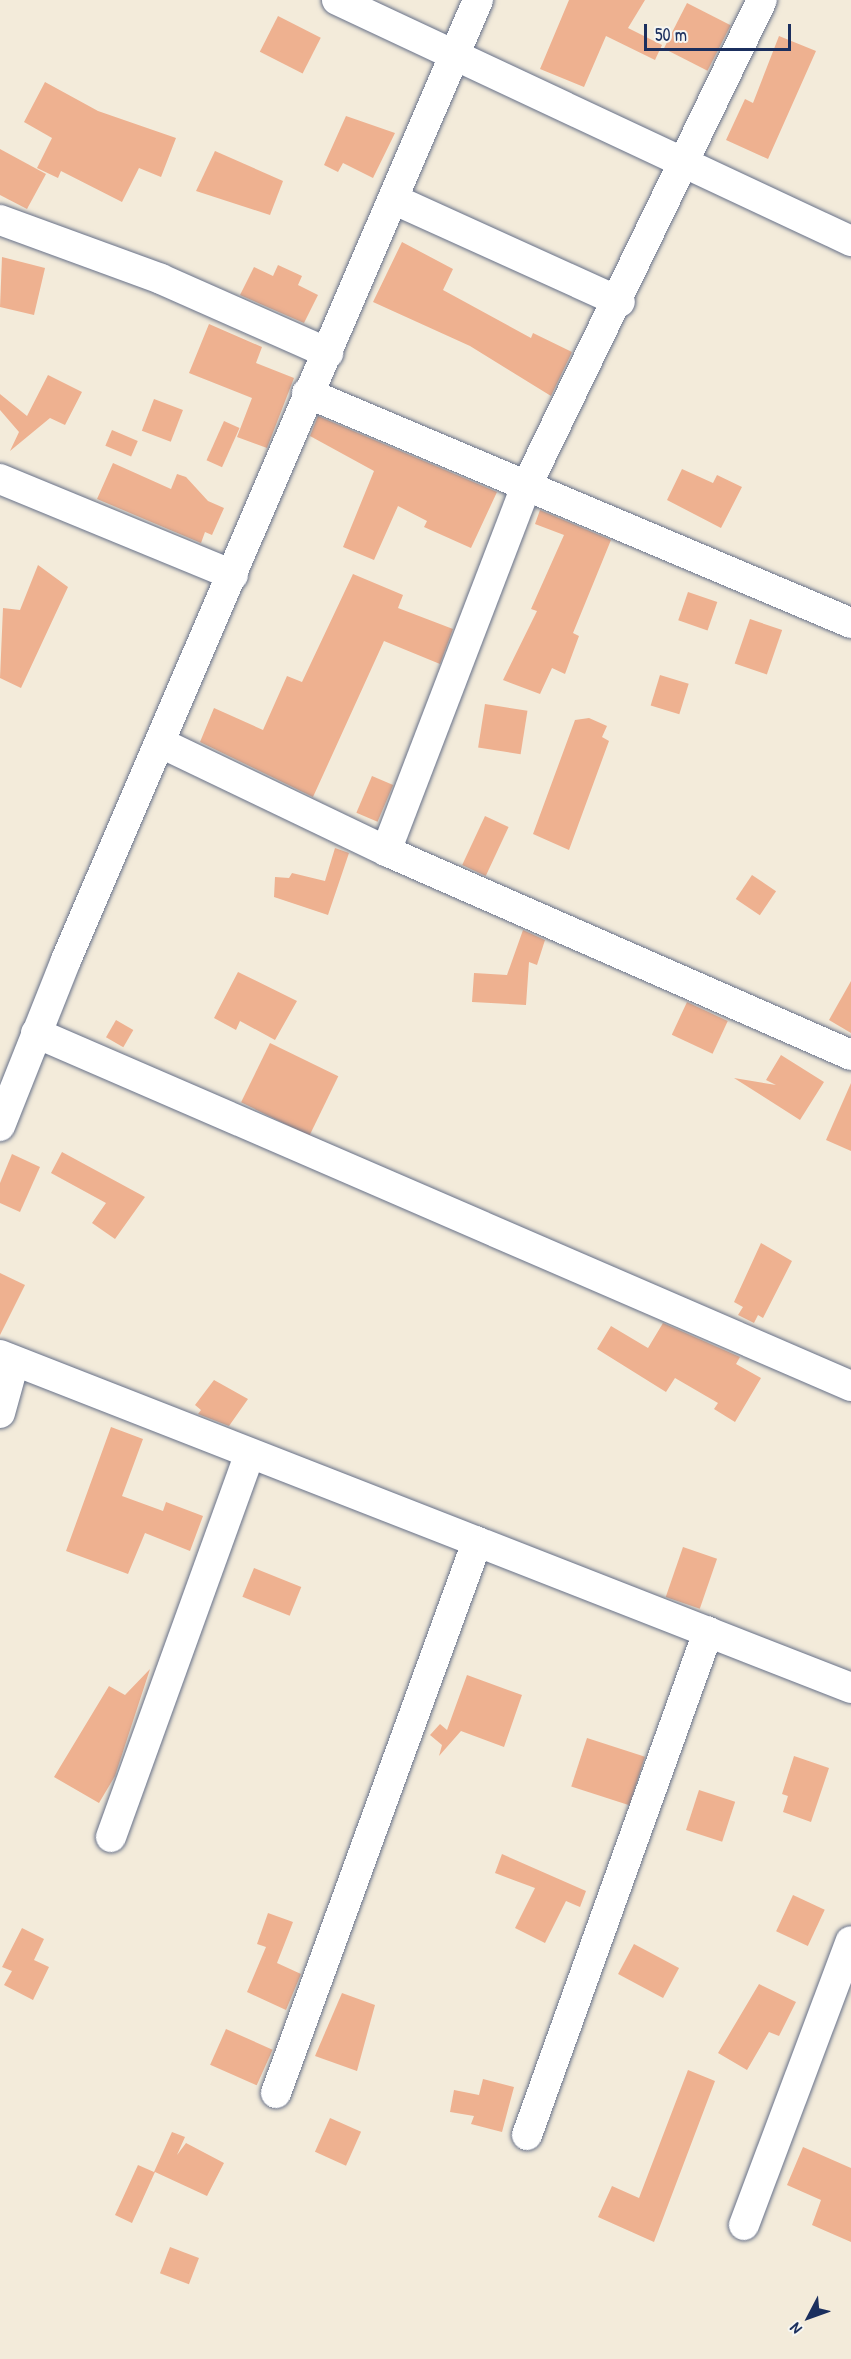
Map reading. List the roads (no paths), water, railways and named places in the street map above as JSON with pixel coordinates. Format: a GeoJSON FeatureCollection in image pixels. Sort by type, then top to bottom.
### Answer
{"type":"FeatureCollection","features":[{"type":"Feature","properties":{"kind":"street"},"geometry":{"type":"LineString","coordinates":[[337,0],[851,241]]}},
{"type":"Feature","properties":{"kind":"street"},"geometry":{"type":"LineString","coordinates":[[0,1126],[36,1034],[163,744],[307,393],[328,353],[478,0]]}},
{"type":"Feature","properties":{"kind":"street"},"geometry":{"type":"LineString","coordinates":[[386,851],[526,487],[620,302],[762,0]]}},
{"type":"Feature","properties":{"kind":"street"},"geometry":{"type":"LineString","coordinates":[[393,199],[620,302]]}},
{"type":"Feature","properties":{"kind":"street"},"geometry":{"type":"LineString","coordinates":[[0,220],[161,279],[328,353]]}},
{"type":"Feature","properties":{"kind":"street"},"geometry":{"type":"LineString","coordinates":[[307,393],[851,623]]}},
{"type":"Feature","properties":{"kind":"street"},"geometry":{"type":"LineString","coordinates":[[0,479],[233,575]]}},
{"type":"Feature","properties":{"kind":"street"},"geometry":{"type":"LineString","coordinates":[[163,744],[386,851],[851,1055]]}},
{"type":"Feature","properties":{"kind":"street"},"geometry":{"type":"LineString","coordinates":[[36,1034],[851,1386]]}},
{"type":"Feature","properties":{"kind":"street"},"geometry":{"type":"LineString","coordinates":[[0,1413],[7,1359],[851,1688]]}},
{"type":"Feature","properties":{"kind":"street"},"geometry":{"type":"LineString","coordinates":[[111,1836],[250,1454]]}},
{"type":"Feature","properties":{"kind":"street"},"geometry":{"type":"LineString","coordinates":[[276,2093],[477,1542]]}},
{"type":"Feature","properties":{"kind":"street"},"geometry":{"type":"LineString","coordinates":[[527,2134],[708,1632]]}},
{"type":"Feature","properties":{"kind":"street"},"geometry":{"type":"LineString","coordinates":[[744,2225],[851,1941]]}}]}
